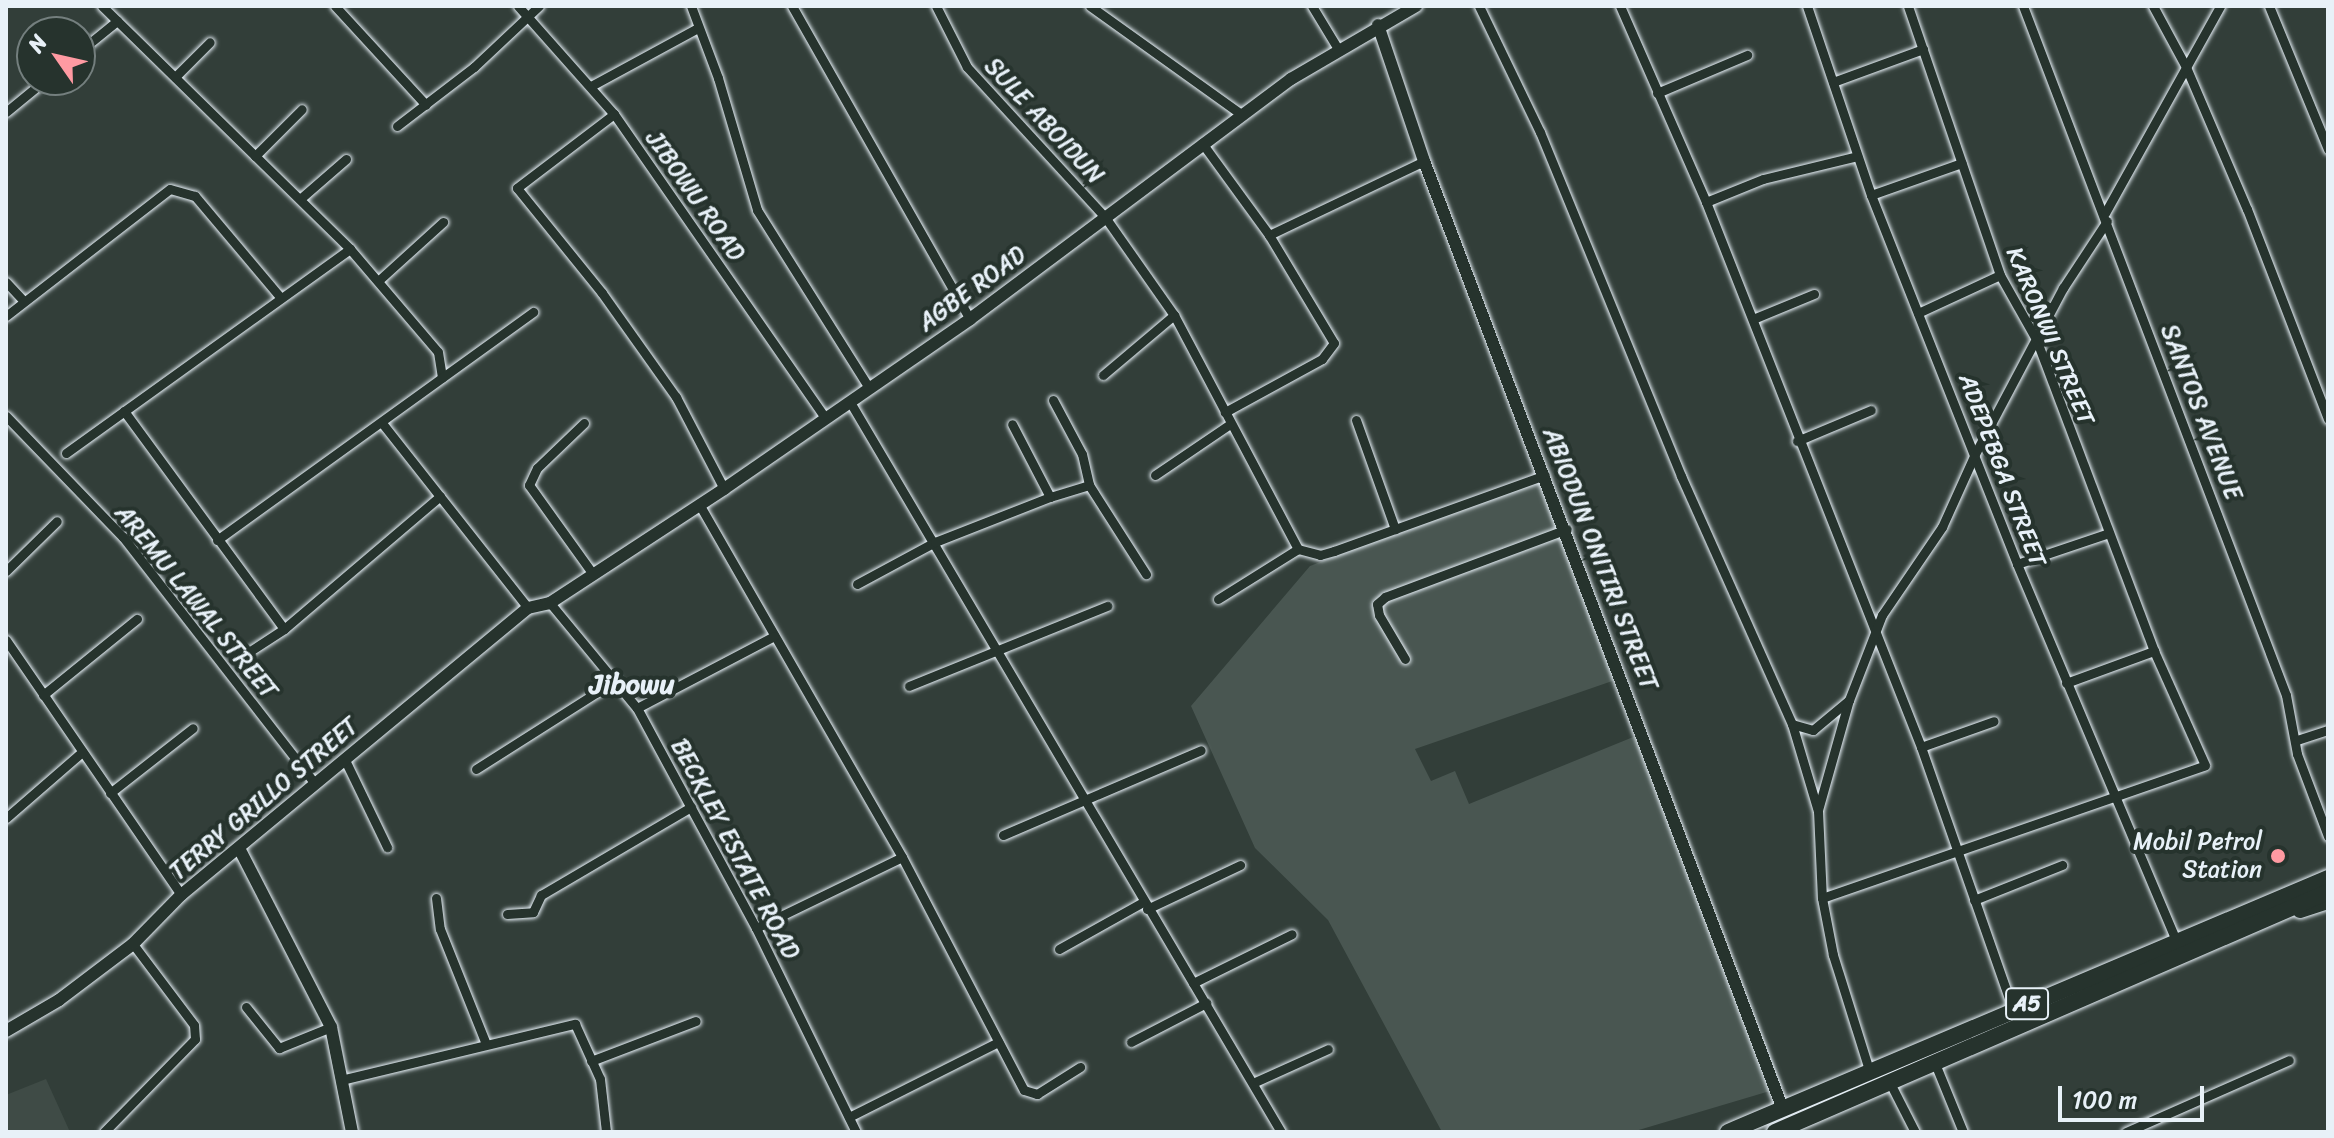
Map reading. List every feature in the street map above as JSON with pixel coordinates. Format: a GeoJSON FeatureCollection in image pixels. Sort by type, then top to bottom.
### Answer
{"type":"FeatureCollection","features":[{"type":"Feature","properties":{"kind":"highway","name":"A5"},"geometry":{"type":"LineString","coordinates":[[1775,1132],[2247,920],[2328,878]]}},
{"type":"Feature","properties":{"kind":"highway","name":"A5"},"geometry":{"type":"LineString","coordinates":[[1728,1132],[2176,941],[2328,892]]}},
{"type":"Feature","properties":{"kind":"main road"},"geometry":{"type":"LineString","coordinates":[[2247,920],[2328,869]]}},
{"type":"Feature","properties":{"kind":"main road"},"geometry":{"type":"LineString","coordinates":[[2247,920],[2328,902]]}},
{"type":"Feature","properties":{"kind":"street"},"geometry":{"type":"LineString","coordinates":[[102,6],[350,249],[438,352],[442,378]]}},
{"type":"Feature","properties":{"kind":"street"},"geometry":{"type":"LineString","coordinates":[[335,6],[426,105]]}},
{"type":"Feature","properties":{"kind":"street","name":"JIBOWU ROAD"},"geometry":{"type":"LineString","coordinates":[[518,6],[614,114],[826,419]]}},
{"type":"Feature","properties":{"kind":"street"},"geometry":{"type":"LineString","coordinates":[[397,126],[426,105],[539,6]]}},
{"type":"Feature","properties":{"kind":"street"},"geometry":{"type":"LineString","coordinates":[[691,6],[718,78],[757,210],[869,388]]}},
{"type":"Feature","properties":{"kind":"street"},"geometry":{"type":"LineString","coordinates":[[792,6],[970,319]]}},
{"type":"Feature","properties":{"kind":"street","name":"SULE ABOIDUN"},"geometry":{"type":"LineString","coordinates":[[936,6],[967,67],[1105,217],[1174,315],[1298,549]]}},
{"type":"Feature","properties":{"kind":"street"},"geometry":{"type":"LineString","coordinates":[[1090,6],[1241,114]]}},
{"type":"Feature","properties":{"kind":"street"},"geometry":{"type":"LineString","coordinates":[[1312,6],[1338,49]]}},
{"type":"Feature","properties":{"kind":"street","name":"AGBE ROAD"},"geometry":{"type":"LineString","coordinates":[[550,603],[724,489],[970,319],[1241,114],[1338,49],[1416,6]]}},
{"type":"Feature","properties":{"kind":"street"},"geometry":{"type":"LineString","coordinates":[[1479,6],[1557,171],[1681,476],[1792,724],[1818,811],[1822,898],[1847,1006],[1869,1070]]}},
{"type":"Feature","properties":{"kind":"street"},"geometry":{"type":"LineString","coordinates":[[1620,6],[1706,202],[1797,441],[1921,747],[2013,1010]]}},
{"type":"Feature","properties":{"kind":"street","name":"ADEPEBGA STREET"},"geometry":{"type":"LineString","coordinates":[[1807,6],[1871,195],[2017,564],[2113,798],[2176,941]]}},
{"type":"Feature","properties":{"kind":"street","name":"KARONWI STREET"},"geometry":{"type":"LineString","coordinates":[[1908,6],[2000,275],[2036,339],[2154,651],[2205,765],[2113,798]]}},
{"type":"Feature","properties":{"kind":"street","name":"SANTOS AVENUE"},"geometry":{"type":"LineString","coordinates":[[2023,6],[2286,695],[2297,740],[2297,754],[2328,836]]}},
{"type":"Feature","properties":{"kind":"street"},"geometry":{"type":"LineString","coordinates":[[2153,6],[2186,67],[2328,419]]}},
{"type":"Feature","properties":{"kind":"street"},"geometry":{"type":"LineString","coordinates":[[1818,811],[1849,700],[1874,634],[1942,527],[1975,454],[2036,339],[2220,6]]}},
{"type":"Feature","properties":{"kind":"street"},"geometry":{"type":"LineString","coordinates":[[2269,6],[2328,149]]}},
{"type":"Feature","properties":{"kind":"street"},"geometry":{"type":"LineString","coordinates":[[96,38],[117,21]]}},
{"type":"Feature","properties":{"kind":"street","name":"ABIODUN ONITIRI STREET"},"geometry":{"type":"LineString","coordinates":[[1378,25],[1424,161],[1567,529],[1782,1107]]}},
{"type":"Feature","properties":{"kind":"street"},"geometry":{"type":"LineString","coordinates":[[591,86],[698,28]]}},
{"type":"Feature","properties":{"kind":"street"},"geometry":{"type":"LineString","coordinates":[[175,77],[210,42]]}},
{"type":"Feature","properties":{"kind":"street"},"geometry":{"type":"LineString","coordinates":[[1833,82],[1923,49]]}},
{"type":"Feature","properties":{"kind":"street"},"geometry":{"type":"LineString","coordinates":[[1657,93],[1747,55]]}},
{"type":"Feature","properties":{"kind":"street"},"geometry":{"type":"LineString","coordinates":[[6,112],[26,96]]}},
{"type":"Feature","properties":{"kind":"street"},"geometry":{"type":"LineString","coordinates":[[255,156],[302,109]]}},
{"type":"Feature","properties":{"kind":"street"},"geometry":{"type":"LineString","coordinates":[[614,114],[517,188],[602,293],[676,397],[699,434],[724,489]]}},
{"type":"Feature","properties":{"kind":"street"},"geometry":{"type":"LineString","coordinates":[[1202,143],[1269,235],[1334,343],[1322,359],[1225,412]]}},
{"type":"Feature","properties":{"kind":"street"},"geometry":{"type":"LineString","coordinates":[[1706,202],[1763,179],[1857,156]]}},
{"type":"Feature","properties":{"kind":"street"},"geometry":{"type":"LineString","coordinates":[[300,199],[346,159]]}},
{"type":"Feature","properties":{"kind":"street"},"geometry":{"type":"LineString","coordinates":[[1269,235],[1424,161]]}},
{"type":"Feature","properties":{"kind":"street"},"geometry":{"type":"LineString","coordinates":[[1871,195],[1962,163]]}},
{"type":"Feature","properties":{"kind":"street"},"geometry":{"type":"LineString","coordinates":[[6,316],[170,189],[195,196],[281,298]]}},
{"type":"Feature","properties":{"kind":"street"},"geometry":{"type":"LineString","coordinates":[[378,281],[443,222]]}},
{"type":"Feature","properties":{"kind":"street"},"geometry":{"type":"LineString","coordinates":[[66,453],[350,249]]}},
{"type":"Feature","properties":{"kind":"street"},"geometry":{"type":"LineString","coordinates":[[1918,313],[2000,275]]}},
{"type":"Feature","properties":{"kind":"street"},"geometry":{"type":"LineString","coordinates":[[6,282],[24,301]]}},
{"type":"Feature","properties":{"kind":"street"},"geometry":{"type":"LineString","coordinates":[[1753,319],[1814,294]]}},
{"type":"Feature","properties":{"kind":"street"},"geometry":{"type":"LineString","coordinates":[[217,540],[533,312]]}},
{"type":"Feature","properties":{"kind":"street"},"geometry":{"type":"LineString","coordinates":[[1103,375],[1174,315]]}},
{"type":"Feature","properties":{"kind":"street"},"geometry":{"type":"LineString","coordinates":[[1053,400],[1082,454],[1089,485],[1146,574]]}},
{"type":"Feature","properties":{"kind":"street"},"geometry":{"type":"LineString","coordinates":[[850,402],[999,651],[1145,905],[1255,1082],[1280,1130],[1269,1132]]}},
{"type":"Feature","properties":{"kind":"street"},"geometry":{"type":"LineString","coordinates":[[1797,441],[1871,410]]}},
{"type":"Feature","properties":{"kind":"street"},"geometry":{"type":"LineString","coordinates":[[124,411],[284,629]]}},
{"type":"Feature","properties":{"kind":"street","name":"AREMU LAWAL STREET"},"geometry":{"type":"LineString","coordinates":[[6,416],[123,537],[315,784]]}},
{"type":"Feature","properties":{"kind":"street"},"geometry":{"type":"LineString","coordinates":[[1356,420],[1395,529]]}},
{"type":"Feature","properties":{"kind":"street"},"geometry":{"type":"LineString","coordinates":[[382,423],[528,608]]}},
{"type":"Feature","properties":{"kind":"street"},"geometry":{"type":"LineString","coordinates":[[584,423],[537,468],[529,485],[593,574]]}},
{"type":"Feature","properties":{"kind":"street"},"geometry":{"type":"LineString","coordinates":[[1012,424],[1050,497]]}},
{"type":"Feature","properties":{"kind":"street"},"geometry":{"type":"LineString","coordinates":[[1155,475],[1230,424]]}},
{"type":"Feature","properties":{"kind":"street"},"geometry":{"type":"LineString","coordinates":[[1218,599],[1298,549],[1320,555],[1545,475]]}},
{"type":"Feature","properties":{"kind":"street"},"geometry":{"type":"LineString","coordinates":[[857,584],[935,542],[1089,485]]}},
{"type":"Feature","properties":{"kind":"street"},"geometry":{"type":"LineString","coordinates":[[244,655],[284,629],[440,496]]}},
{"type":"Feature","properties":{"kind":"street"},"geometry":{"type":"LineString","coordinates":[[699,504],[902,857],[998,1042],[1030,1095],[1080,1067]]}},
{"type":"Feature","properties":{"kind":"street"},"geometry":{"type":"LineString","coordinates":[[6,571],[57,521]]}},
{"type":"Feature","properties":{"kind":"street"},"geometry":{"type":"LineString","coordinates":[[1405,659],[1379,615],[1377,604],[1385,597],[1567,529]]}},
{"type":"Feature","properties":{"kind":"street"},"geometry":{"type":"LineString","coordinates":[[2017,564],[2109,533]]}},
{"type":"Feature","properties":{"kind":"street","name":"TERRY GRILLO STREET"},"geometry":{"type":"LineString","coordinates":[[6,1031],[59,1000],[133,944],[181,895],[240,850],[528,608],[550,603]]}},
{"type":"Feature","properties":{"kind":"street","name":"BECKLEY ESTATE ROAD"},"geometry":{"type":"LineString","coordinates":[[550,603],[637,708],[756,928],[856,1132]]}},
{"type":"Feature","properties":{"kind":"street"},"geometry":{"type":"LineString","coordinates":[[909,686],[1107,606]]}},
{"type":"Feature","properties":{"kind":"street"},"geometry":{"type":"LineString","coordinates":[[43,695],[137,619]]}},
{"type":"Feature","properties":{"kind":"street"},"geometry":{"type":"LineString","coordinates":[[637,708],[774,636]]}},
{"type":"Feature","properties":{"kind":"street"},"geometry":{"type":"LineString","coordinates":[[6,640],[181,895]]}},
{"type":"Feature","properties":{"kind":"street"},"geometry":{"type":"LineString","coordinates":[[2066,683],[2154,651]]}},
{"type":"Feature","properties":{"kind":"street"},"geometry":{"type":"LineString","coordinates":[[476,769],[616,680]]}},
{"type":"Feature","properties":{"kind":"street"},"geometry":{"type":"LineString","coordinates":[[1792,724],[1813,730],[1849,700]]}},
{"type":"Feature","properties":{"kind":"street"},"geometry":{"type":"LineString","coordinates":[[1921,747],[1994,721]]}},
{"type":"Feature","properties":{"kind":"street"},"geometry":{"type":"LineString","coordinates":[[110,793],[193,728]]}},
{"type":"Feature","properties":{"kind":"street"},"geometry":{"type":"LineString","coordinates":[[2297,740],[2328,730]]}},
{"type":"Feature","properties":{"kind":"street"},"geometry":{"type":"LineString","coordinates":[[1003,835],[1201,750]]}},
{"type":"Feature","properties":{"kind":"street"},"geometry":{"type":"LineString","coordinates":[[6,818],[82,752]]}},
{"type":"Feature","properties":{"kind":"street"},"geometry":{"type":"LineString","coordinates":[[345,760],[387,847]]}},
{"type":"Feature","properties":{"kind":"street"},"geometry":{"type":"LineString","coordinates":[[1822,898],[2113,798]]}},
{"type":"Feature","properties":{"kind":"street"},"geometry":{"type":"LineString","coordinates":[[507,914],[533,912],[541,895],[691,807]]}},
{"type":"Feature","properties":{"kind":"street"},"geometry":{"type":"LineString","coordinates":[[240,850],[331,1027],[352,1132]]}},
{"type":"Feature","properties":{"kind":"street"},"geometry":{"type":"LineString","coordinates":[[756,928],[902,857]]}},
{"type":"Feature","properties":{"kind":"street"},"geometry":{"type":"LineString","coordinates":[[1059,949],[1145,905],[1240,865]]}},
{"type":"Feature","properties":{"kind":"street"},"geometry":{"type":"LineString","coordinates":[[1974,900],[2062,865]]}},
{"type":"Feature","properties":{"kind":"street"},"geometry":{"type":"LineString","coordinates":[[436,898],[440,929],[486,1044]]}},
{"type":"Feature","properties":{"kind":"street"},"geometry":{"type":"LineString","coordinates":[[1193,983],[1292,934]]}},
{"type":"Feature","properties":{"kind":"street"},"geometry":{"type":"LineString","coordinates":[[104,1132],[195,1039],[194,1025],[133,944]]}},
{"type":"Feature","properties":{"kind":"street"},"geometry":{"type":"LineString","coordinates":[[1131,1042],[1206,1003]]}},
{"type":"Feature","properties":{"kind":"street"},"geometry":{"type":"LineString","coordinates":[[246,1007],[279,1048],[331,1027]]}},
{"type":"Feature","properties":{"kind":"street"},"geometry":{"type":"LineString","coordinates":[[591,1061],[696,1021]]}},
{"type":"Feature","properties":{"kind":"street"},"geometry":{"type":"LineString","coordinates":[[341,1080],[575,1024],[600,1079],[605,1132]]}},
{"type":"Feature","properties":{"kind":"street"},"geometry":{"type":"LineString","coordinates":[[849,1117],[998,1042]]}},
{"type":"Feature","properties":{"kind":"street"},"geometry":{"type":"LineString","coordinates":[[1255,1082],[1328,1049]]}},
{"type":"Feature","properties":{"kind":"street"},"geometry":{"type":"LineString","coordinates":[[1934,1060],[1963,1132]]}},
{"type":"Feature","properties":{"kind":"street"},"geometry":{"type":"LineString","coordinates":[[2126,1132],[2289,1060]]}},
{"type":"Feature","properties":{"kind":"street"},"geometry":{"type":"LineString","coordinates":[[1889,1080],[1915,1132]]}},
{"type":"Feature","properties":{"kind":"shaded area"},"geometry":{"type":"Polygon","coordinates":[[[1541,476],[1621,678],[1415,749],[1431,781],[1455,771],[1469,804],[1643,733],[1783,1087],[1632,1132],[1442,1132],[1328,920],[1255,848],[1191,706],[1310,566],[1541,476]]]}},
{"type":"Feature","properties":{"kind":"shaded area"},"geometry":{"type":"Polygon","coordinates":[[[46,1079],[70,1132],[6,1132],[6,1095],[46,1079]]]}},
{"type":"Feature","properties":{"kind":"place","name":"Mobil Petrol Station"},"geometry":{"type":"Point","coordinates":[2278,856]}},
{"type":"Feature","properties":{"kind":"district","name":"Jibowu"},"geometry":{"type":"Point","coordinates":[632,684]}}]}
